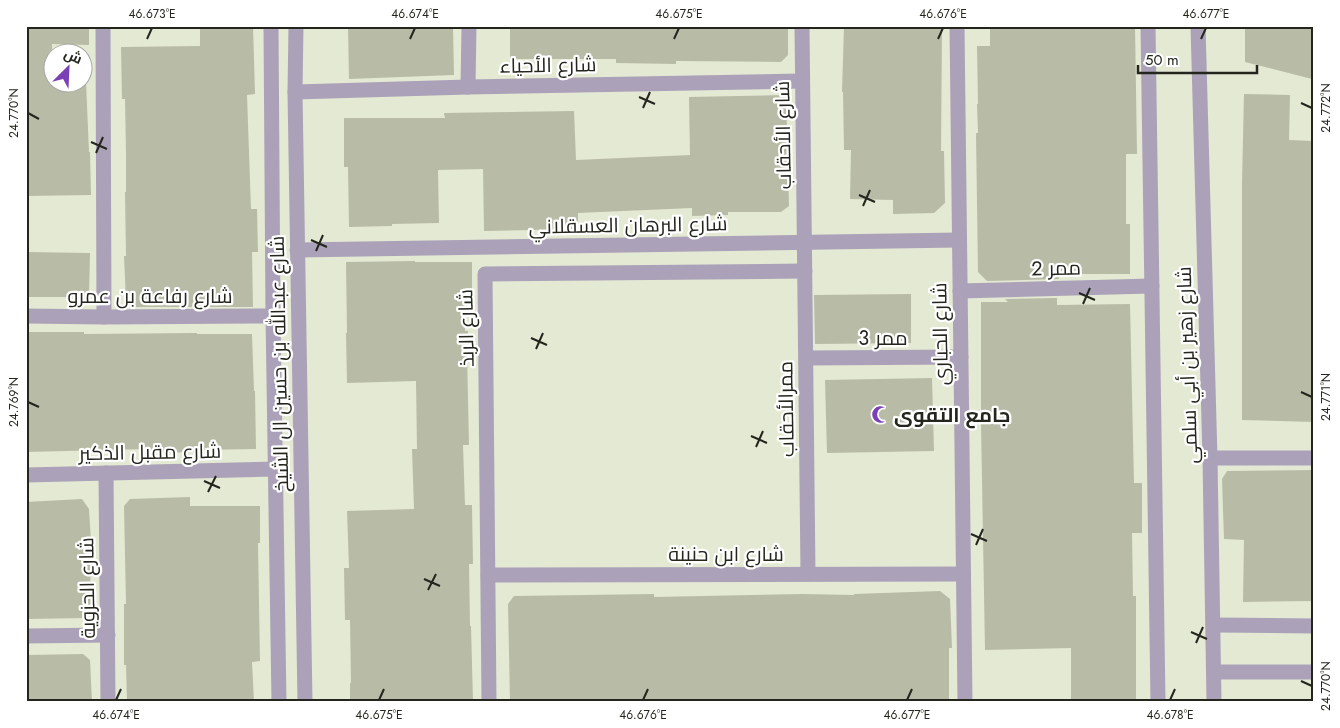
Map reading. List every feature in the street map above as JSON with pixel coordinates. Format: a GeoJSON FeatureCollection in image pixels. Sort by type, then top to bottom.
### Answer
{"type":"FeatureCollection","features":[{"type":"Feature","properties":{"kind":"street"},"geometry":{"type":"LineString","coordinates":[[103,26],[104,317]]}},
{"type":"Feature","properties":{"kind":"street","name":"شارع عبدالله بن حسين ال الشيخ"},"geometry":{"type":"LineString","coordinates":[[271,26],[279,702]]}},
{"type":"Feature","properties":{"kind":"street","name":"شارع عبدالله بن حسين ال الشيخ"},"geometry":{"type":"LineString","coordinates":[[296,26],[295,92],[305,702]]}},
{"type":"Feature","properties":{"kind":"street"},"geometry":{"type":"LineString","coordinates":[[468,87],[469,26]]}},
{"type":"Feature","properties":{"kind":"street","name":"شارع الأحقاب"},"geometry":{"type":"LineString","coordinates":[[802,26],[801,81],[804,243]]}},
{"type":"Feature","properties":{"kind":"street","name":"شارع الحباري"},"geometry":{"type":"LineString","coordinates":[[957,26],[965,702]]}},
{"type":"Feature","properties":{"kind":"street","name":"شارع زهير بن أبي سلمي"},"geometry":{"type":"LineString","coordinates":[[1148,26],[1158,702]]}},
{"type":"Feature","properties":{"kind":"street","name":"شارع زهير بن أبي سلمي"},"geometry":{"type":"LineString","coordinates":[[1198,26],[1214,625],[1214,702]]}},
{"type":"Feature","properties":{"kind":"street","name":"شارع الأحياء"},"geometry":{"type":"LineString","coordinates":[[295,92],[801,81]]}},
{"type":"Feature","properties":{"kind":"street","name":"شارع البرهان العسقلاني"},"geometry":{"type":"LineString","coordinates":[[298,250],[959,240]]}},
{"type":"Feature","properties":{"kind":"street","name":"ممرالأحقاب"},"geometry":{"type":"LineString","coordinates":[[804,243],[808,574]]}},
{"type":"Feature","properties":{"kind":"street","name":"شارع الربذ"},"geometry":{"type":"LineString","coordinates":[[490,702],[485,274],[805,271]]}},
{"type":"Feature","properties":{"kind":"street","name":"ممر 2"},"geometry":{"type":"LineString","coordinates":[[960,291],[1152,286]]}},
{"type":"Feature","properties":{"kind":"street","name":"شارع رفاعة بن عمرو"},"geometry":{"type":"LineString","coordinates":[[26,316],[273,316]]}},
{"type":"Feature","properties":{"kind":"street","name":"ممر 3"},"geometry":{"type":"LineString","coordinates":[[806,358],[961,357]]}},
{"type":"Feature","properties":{"kind":"street"},"geometry":{"type":"LineString","coordinates":[[1210,458],[1314,458]]}},
{"type":"Feature","properties":{"kind":"street","name":"شارع مقبل الذكير"},"geometry":{"type":"LineString","coordinates":[[26,475],[275,469]]}},
{"type":"Feature","properties":{"kind":"street","name":"شارع الحزوية"},"geometry":{"type":"LineString","coordinates":[[106,473],[108,702]]}},
{"type":"Feature","properties":{"kind":"street","name":"شارع ابن حنينة"},"geometry":{"type":"LineString","coordinates":[[488,575],[963,574]]}},
{"type":"Feature","properties":{"kind":"street"},"geometry":{"type":"LineString","coordinates":[[1214,625],[1314,626]]}},
{"type":"Feature","properties":{"kind":"street"},"geometry":{"type":"LineString","coordinates":[[26,636],[108,634]]}},
{"type":"Feature","properties":{"kind":"street"},"geometry":{"type":"LineString","coordinates":[[1214,672],[1314,672]]}},
{"type":"Feature","properties":{"kind":"building"},"geometry":{"type":"Polygon","coordinates":[[[26,26],[89,26],[89,42],[42,42],[42,92],[86,92],[91,195],[26,196],[26,26]]]}},
{"type":"Feature","properties":{"kind":"building"},"geometry":{"type":"Polygon","coordinates":[[[200,26],[253,26],[255,94],[247,95],[251,209],[257,209],[258,252],[252,252],[253,307],[131,307],[126,301],[124,256],[126,256],[126,154],[125,99],[122,99],[121,47],[200,46],[200,26]]]}},
{"type":"Feature","properties":{"kind":"building"},"geometry":{"type":"Polygon","coordinates":[[[348,26],[453,26],[454,75],[349,79],[348,26]]]}},
{"type":"Feature","properties":{"kind":"building"},"geometry":{"type":"Polygon","coordinates":[[[510,26],[788,26],[788,55],[781,62],[676,61],[676,64],[616,63],[616,59],[510,59],[510,26]]]}},
{"type":"Feature","properties":{"kind":"building"},"geometry":{"type":"Polygon","coordinates":[[[844,26],[942,26],[941,151],[944,151],[945,203],[934,213],[893,214],[893,200],[850,199],[851,150],[844,150],[842,92],[844,26]]]}},
{"type":"Feature","properties":{"kind":"building"},"geometry":{"type":"Polygon","coordinates":[[[990,26],[1135,26],[1137,154],[1126,154],[1126,224],[1130,224],[1130,274],[1059,274],[1059,279],[987,281],[978,272],[977,46],[990,46],[990,26]]]}},
{"type":"Feature","properties":{"kind":"building"},"geometry":{"type":"Polygon","coordinates":[[[1245,26],[1311,26],[1312,79],[1245,62],[1245,26]]]}},
{"type":"Feature","properties":{"kind":"building"},"geometry":{"type":"Polygon","coordinates":[[[1244,94],[1290,95],[1289,140],[1314,141],[1314,422],[1242,420],[1244,94]]]}},
{"type":"Feature","properties":{"kind":"building"},"geometry":{"type":"Polygon","coordinates":[[[786,95],[789,206],[781,212],[728,212],[728,215],[692,216],[692,208],[578,213],[578,229],[484,231],[483,169],[438,170],[439,223],[349,227],[348,167],[344,167],[344,118],[445,118],[444,113],[574,111],[576,160],[690,155],[689,97],[786,95]]]}},
{"type":"Feature","properties":{"kind":"building"},"geometry":{"type":"Polygon","coordinates":[[[26,252],[90,253],[89,297],[26,297],[26,252]]]}},
{"type":"Feature","properties":{"kind":"building"},"geometry":{"type":"Polygon","coordinates":[[[346,262],[472,262],[472,295],[464,295],[465,331],[468,331],[469,445],[463,445],[465,505],[472,505],[473,564],[469,564],[473,702],[350,702],[350,620],[345,620],[344,568],[349,568],[347,511],[414,509],[412,449],[417,449],[416,381],[347,383],[346,262]]]}},
{"type":"Feature","properties":{"kind":"building"},"geometry":{"type":"Polygon","coordinates":[[[911,294],[911,343],[815,344],[814,295],[911,294]]]}},
{"type":"Feature","properties":{"kind":"building"},"geometry":{"type":"Polygon","coordinates":[[[1057,298],[1057,305],[1130,304],[1134,483],[1142,483],[1142,533],[1132,533],[1133,596],[1136,596],[1136,702],[1071,702],[1071,648],[985,650],[981,302],[1008,302],[1005,299],[1057,298]]]}},
{"type":"Feature","properties":{"kind":"building"},"geometry":{"type":"Polygon","coordinates":[[[26,332],[252,334],[256,449],[147,453],[147,449],[26,452],[26,332]]]}},
{"type":"Feature","properties":{"kind":"building","name":"جامع التقوى"},"geometry":{"type":"Polygon","coordinates":[[[932,378],[934,451],[827,453],[825,380],[932,378]]]}},
{"type":"Feature","properties":{"kind":"building"},"geometry":{"type":"Polygon","coordinates":[[[1314,470],[1314,601],[1243,602],[1244,540],[1224,539],[1222,479],[1227,471],[1314,470]]]}},
{"type":"Feature","properties":{"kind":"building"},"geometry":{"type":"Polygon","coordinates":[[[190,497],[190,506],[260,506],[260,543],[258,543],[260,661],[252,662],[254,702],[127,702],[126,665],[124,665],[124,604],[126,604],[124,506],[130,499],[190,497]]]}},
{"type":"Feature","properties":{"kind":"building"},"geometry":{"type":"Polygon","coordinates":[[[82,499],[89,509],[92,558],[90,558],[91,612],[86,618],[26,619],[26,502],[82,499]]]}},
{"type":"Feature","properties":{"kind":"building"},"geometry":{"type":"Polygon","coordinates":[[[940,591],[950,599],[952,648],[949,648],[949,702],[510,702],[508,604],[514,596],[654,594],[654,597],[802,594],[854,595],[940,591]]]}},
{"type":"Feature","properties":{"kind":"building"},"geometry":{"type":"Polygon","coordinates":[[[83,654],[90,660],[92,702],[26,702],[26,655],[83,654]]]}},
{"type":"Feature","properties":{"kind":"place","name":"جامع التقوى"},"geometry":{"type":"Point","coordinates":[880,415]}}]}
